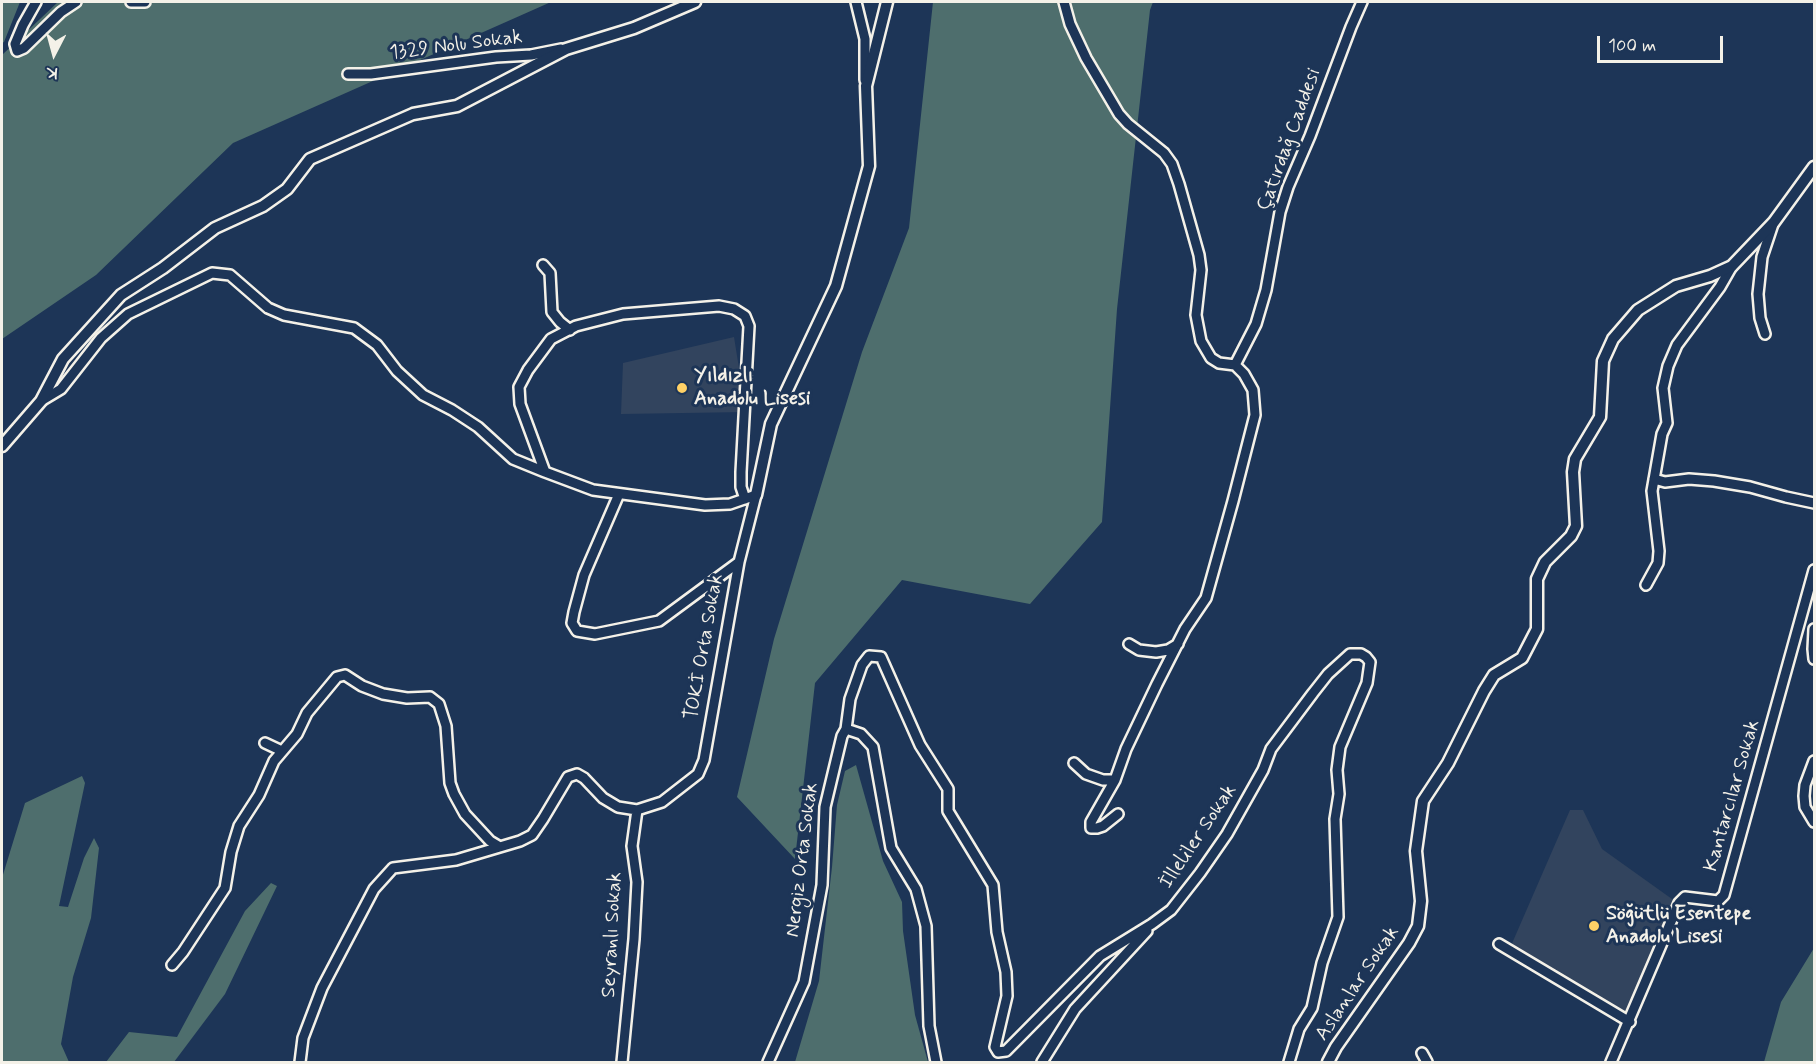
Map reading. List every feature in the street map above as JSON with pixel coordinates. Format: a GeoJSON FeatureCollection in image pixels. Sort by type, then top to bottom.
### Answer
{"type":"FeatureCollection","features":[{"type":"Feature","properties":{"kind":"street"},"geometry":{"type":"LineString","coordinates":[[36,2],[22,25],[15,44],[17,51],[24,48],[61,12],[76,2]]}},
{"type":"Feature","properties":{"kind":"street"},"geometry":{"type":"LineString","coordinates":[[131,2],[145,2]]}},
{"type":"Feature","properties":{"kind":"street"},"geometry":{"type":"LineString","coordinates":[[2,446],[40,401],[63,359],[121,295],[163,268],[214,228],[263,206],[287,189],[310,159],[413,114],[457,106],[566,49],[634,28],[695,2]]}},
{"type":"Feature","properties":{"kind":"street"},"geometry":{"type":"LineString","coordinates":[[40,401],[61,389],[101,339],[128,314],[213,273],[230,275],[268,308],[284,315],[354,328],[377,345],[397,371],[423,395],[478,427],[513,459],[593,490],[619,494],[705,505],[730,504],[756,495],[771,424],[836,286],[869,166],[865,39],[856,2]]}},
{"type":"Feature","properties":{"kind":"street"},"geometry":{"type":"LineString","coordinates":[[866,86],[886,2]]}},
{"type":"Feature","properties":{"kind":"street"},"geometry":{"type":"LineString","coordinates":[[1064,2],[1070,24],[1086,58],[1119,114],[1164,153],[1172,164],[1199,255],[1201,270],[1196,315],[1201,341],[1211,358],[1219,363],[1235,365],[1244,374],[1253,390],[1255,415],[1206,598],[1185,629],[1126,749],[1114,780],[1091,822],[1091,828],[1103,826],[1118,814]]}},
{"type":"Feature","properties":{"kind":"street","name":"Çatırdağ Caddesi"},"geometry":{"type":"LineString","coordinates":[[1235,365],[1260,313],[1280,212],[1288,187],[1362,2]]}},
{"type":"Feature","properties":{"kind":"street","name":"1329 Nolu Sokak"},"geometry":{"type":"LineString","coordinates":[[348,74],[371,74],[566,49]]}},
{"type":"Feature","properties":{"kind":"street"},"geometry":{"type":"LineString","coordinates":[[1647,585],[1658,563],[1659,551],[1653,503],[1654,479],[1662,434],[1667,423],[1663,388],[1671,355],[1720,287],[1732,266],[1774,222],[1815,167]]}},
{"type":"Feature","properties":{"kind":"street"},"geometry":{"type":"LineString","coordinates":[[1765,334],[1760,318],[1758,294],[1762,257],[1774,222]]}},
{"type":"Feature","properties":{"kind":"street"},"geometry":{"type":"LineString","coordinates":[[543,265],[550,273],[552,312],[570,330]]}},
{"type":"Feature","properties":{"kind":"street","name":"Aslanlar Sokak"},"geometry":{"type":"LineString","coordinates":[[1328,1062],[1336,1047],[1409,943],[1418,926],[1421,901],[1416,851],[1423,801],[1453,755],[1494,675],[1521,658],[1537,629],[1537,579],[1545,562],[1571,536],[1576,526],[1572,472],[1575,459],[1600,417],[1603,360],[1613,339],[1638,310],[1676,286],[1710,276],[1732,266]]}},
{"type":"Feature","properties":{"kind":"street"},"geometry":{"type":"LineString","coordinates":[[545,472],[520,404],[519,387],[528,370],[551,339],[604,318],[651,310],[719,306],[734,309],[745,316],[749,326],[741,472],[741,487],[745,499]]}},
{"type":"Feature","properties":{"kind":"street"},"geometry":{"type":"LineString","coordinates":[[1654,479],[1665,482],[1689,479],[1714,481],[1815,503]]}},
{"type":"Feature","properties":{"kind":"street"},"geometry":{"type":"LineString","coordinates":[[619,494],[584,574],[574,612],[573,622],[577,631],[595,634],[660,621],[739,562]]}},
{"type":"Feature","properties":{"kind":"street","name":"TOKİ Orta Sokak"},"geometry":{"type":"LineString","coordinates":[[637,810],[662,802],[698,774],[704,760],[739,562],[756,495]]}},
{"type":"Feature","properties":{"kind":"street","name":"Kantarcılar Sokak"},"geometry":{"type":"LineString","coordinates":[[1630,1022],[1679,903],[1685,897],[1718,901],[1724,895],[1815,570]]}},
{"type":"Feature","properties":{"kind":"street"},"geometry":{"type":"LineString","coordinates":[[1815,629],[1813,649],[1815,658]]}},
{"type":"Feature","properties":{"kind":"street"},"geometry":{"type":"LineString","coordinates":[[1129,644],[1139,650],[1156,652],[1168,650],[1178,644]]}},
{"type":"Feature","properties":{"kind":"street","name":"İlleliler Sokak"},"geometry":{"type":"LineString","coordinates":[[846,729],[850,699],[862,664],[869,656],[881,657],[920,745],[948,789],[948,811],[993,885],[997,932],[1006,972],[1007,996],[994,1047],[998,1052],[1006,1051],[1100,956],[1171,910],[1207,863],[1252,792],[1271,749],[1313,693],[1328,674],[1350,654],[1361,654],[1366,657],[1370,662],[1367,683],[1340,747],[1337,770],[1339,794],[1335,819],[1338,917],[1322,963],[1312,1008],[1299,1029],[1289,1062]]}},
{"type":"Feature","properties":{"kind":"street"},"geometry":{"type":"LineString","coordinates":[[172,965],[225,888],[231,852],[239,825],[259,795],[274,761],[297,734],[307,713],[337,677],[345,675],[372,691],[394,696],[430,697],[439,704],[444,715],[450,783],[459,804],[481,832],[500,847]]}},
{"type":"Feature","properties":{"kind":"street"},"geometry":{"type":"LineString","coordinates":[[846,729],[861,734],[873,747],[891,848],[916,889],[926,926],[929,1026],[936,1062]]}},
{"type":"Feature","properties":{"kind":"street","name":"Nergiz Orta Sokak"},"geometry":{"type":"LineString","coordinates":[[768,1062],[804,982],[822,885],[825,807],[842,736],[846,729]]}},
{"type":"Feature","properties":{"kind":"street"},"geometry":{"type":"LineString","coordinates":[[265,743],[282,751]]}},
{"type":"Feature","properties":{"kind":"street"},"geometry":{"type":"LineString","coordinates":[[1815,761],[1805,785],[1804,796],[1805,807],[1815,822]]}},
{"type":"Feature","properties":{"kind":"street"},"geometry":{"type":"LineString","coordinates":[[1074,763],[1086,774],[1098,779],[1114,780]]}},
{"type":"Feature","properties":{"kind":"street"},"geometry":{"type":"LineString","coordinates":[[300,1062],[303,1038],[322,988],[374,889],[393,868],[456,860],[520,841],[532,835],[568,777],[577,774],[584,778],[603,798],[618,807],[637,810]]}},
{"type":"Feature","properties":{"kind":"street","name":"Seyranlı Sokak"},"geometry":{"type":"LineString","coordinates":[[622,1062],[634,939],[637,882],[632,846],[637,810]]}},
{"type":"Feature","properties":{"kind":"street"},"geometry":{"type":"LineString","coordinates":[[1042,1062],[1075,1009],[1152,924]]}},
{"type":"Feature","properties":{"kind":"street"},"geometry":{"type":"LineString","coordinates":[[1499,944],[1630,1022],[1611,1062]]}},
{"type":"Feature","properties":{"kind":"street"},"geometry":{"type":"LineString","coordinates":[[1422,1053],[1427,1062]]}},
{"type":"Feature","properties":{"kind":"shaded area","name":"Yıldızlı Anadolu Lisesi"},"geometry":{"type":"Polygon","coordinates":[[[734,337],[746,412],[621,414],[623,363],[734,337]]]}},
{"type":"Feature","properties":{"kind":"shaded area","name":"Söğütlü Esentepe Anadolu Lisesi"},"geometry":{"type":"Polygon","coordinates":[[[1570,810],[1583,810],[1602,849],[1679,904],[1625,1016],[1510,948],[1570,810]]]}},
{"type":"Feature","properties":{"kind":"green space"},"geometry":{"type":"Polygon","coordinates":[[[2,2],[20,2],[2,43],[2,2]]]}},
{"type":"Feature","properties":{"kind":"green space"},"geometry":{"type":"Polygon","coordinates":[[[58,2],[551,2],[233,143],[96,275],[2,339],[2,55],[58,2]]]}},
{"type":"Feature","properties":{"kind":"green space"},"geometry":{"type":"Polygon","coordinates":[[[933,2],[1153,2],[1150,10],[1117,309],[1102,522],[1030,604],[902,580],[815,683],[795,859],[737,797],[774,639],[862,352],[909,228],[933,2]]]}},
{"type":"Feature","properties":{"kind":"green space"},"geometry":{"type":"Polygon","coordinates":[[[856,765],[883,861],[902,902],[903,931],[915,1015],[928,1062],[795,1062],[819,981],[837,805],[845,771],[856,765]]]}},
{"type":"Feature","properties":{"kind":"green space"},"geometry":{"type":"Polygon","coordinates":[[[82,776],[85,783],[59,906],[68,907],[84,858],[94,838],[99,848],[91,918],[73,977],[61,1044],[69,1062],[2,1062],[2,878],[25,803],[82,776]]]}},
{"type":"Feature","properties":{"kind":"green space"},"geometry":{"type":"Polygon","coordinates":[[[271,883],[277,886],[225,994],[174,1062],[106,1062],[129,1032],[177,1037],[245,911],[271,883]]]}},
{"type":"Feature","properties":{"kind":"green space"},"geometry":{"type":"Polygon","coordinates":[[[1814,948],[1814,1062],[1764,1062],[1781,1002],[1814,948]]]}},
{"type":"Feature","properties":{"kind":"place","name":"Yıldızlı Anadolu Lisesi"},"geometry":{"type":"Point","coordinates":[682,388]}},
{"type":"Feature","properties":{"kind":"place","name":"Söğütlü Esentepe Anadolu Lisesi"},"geometry":{"type":"Point","coordinates":[1594,926]}}]}
